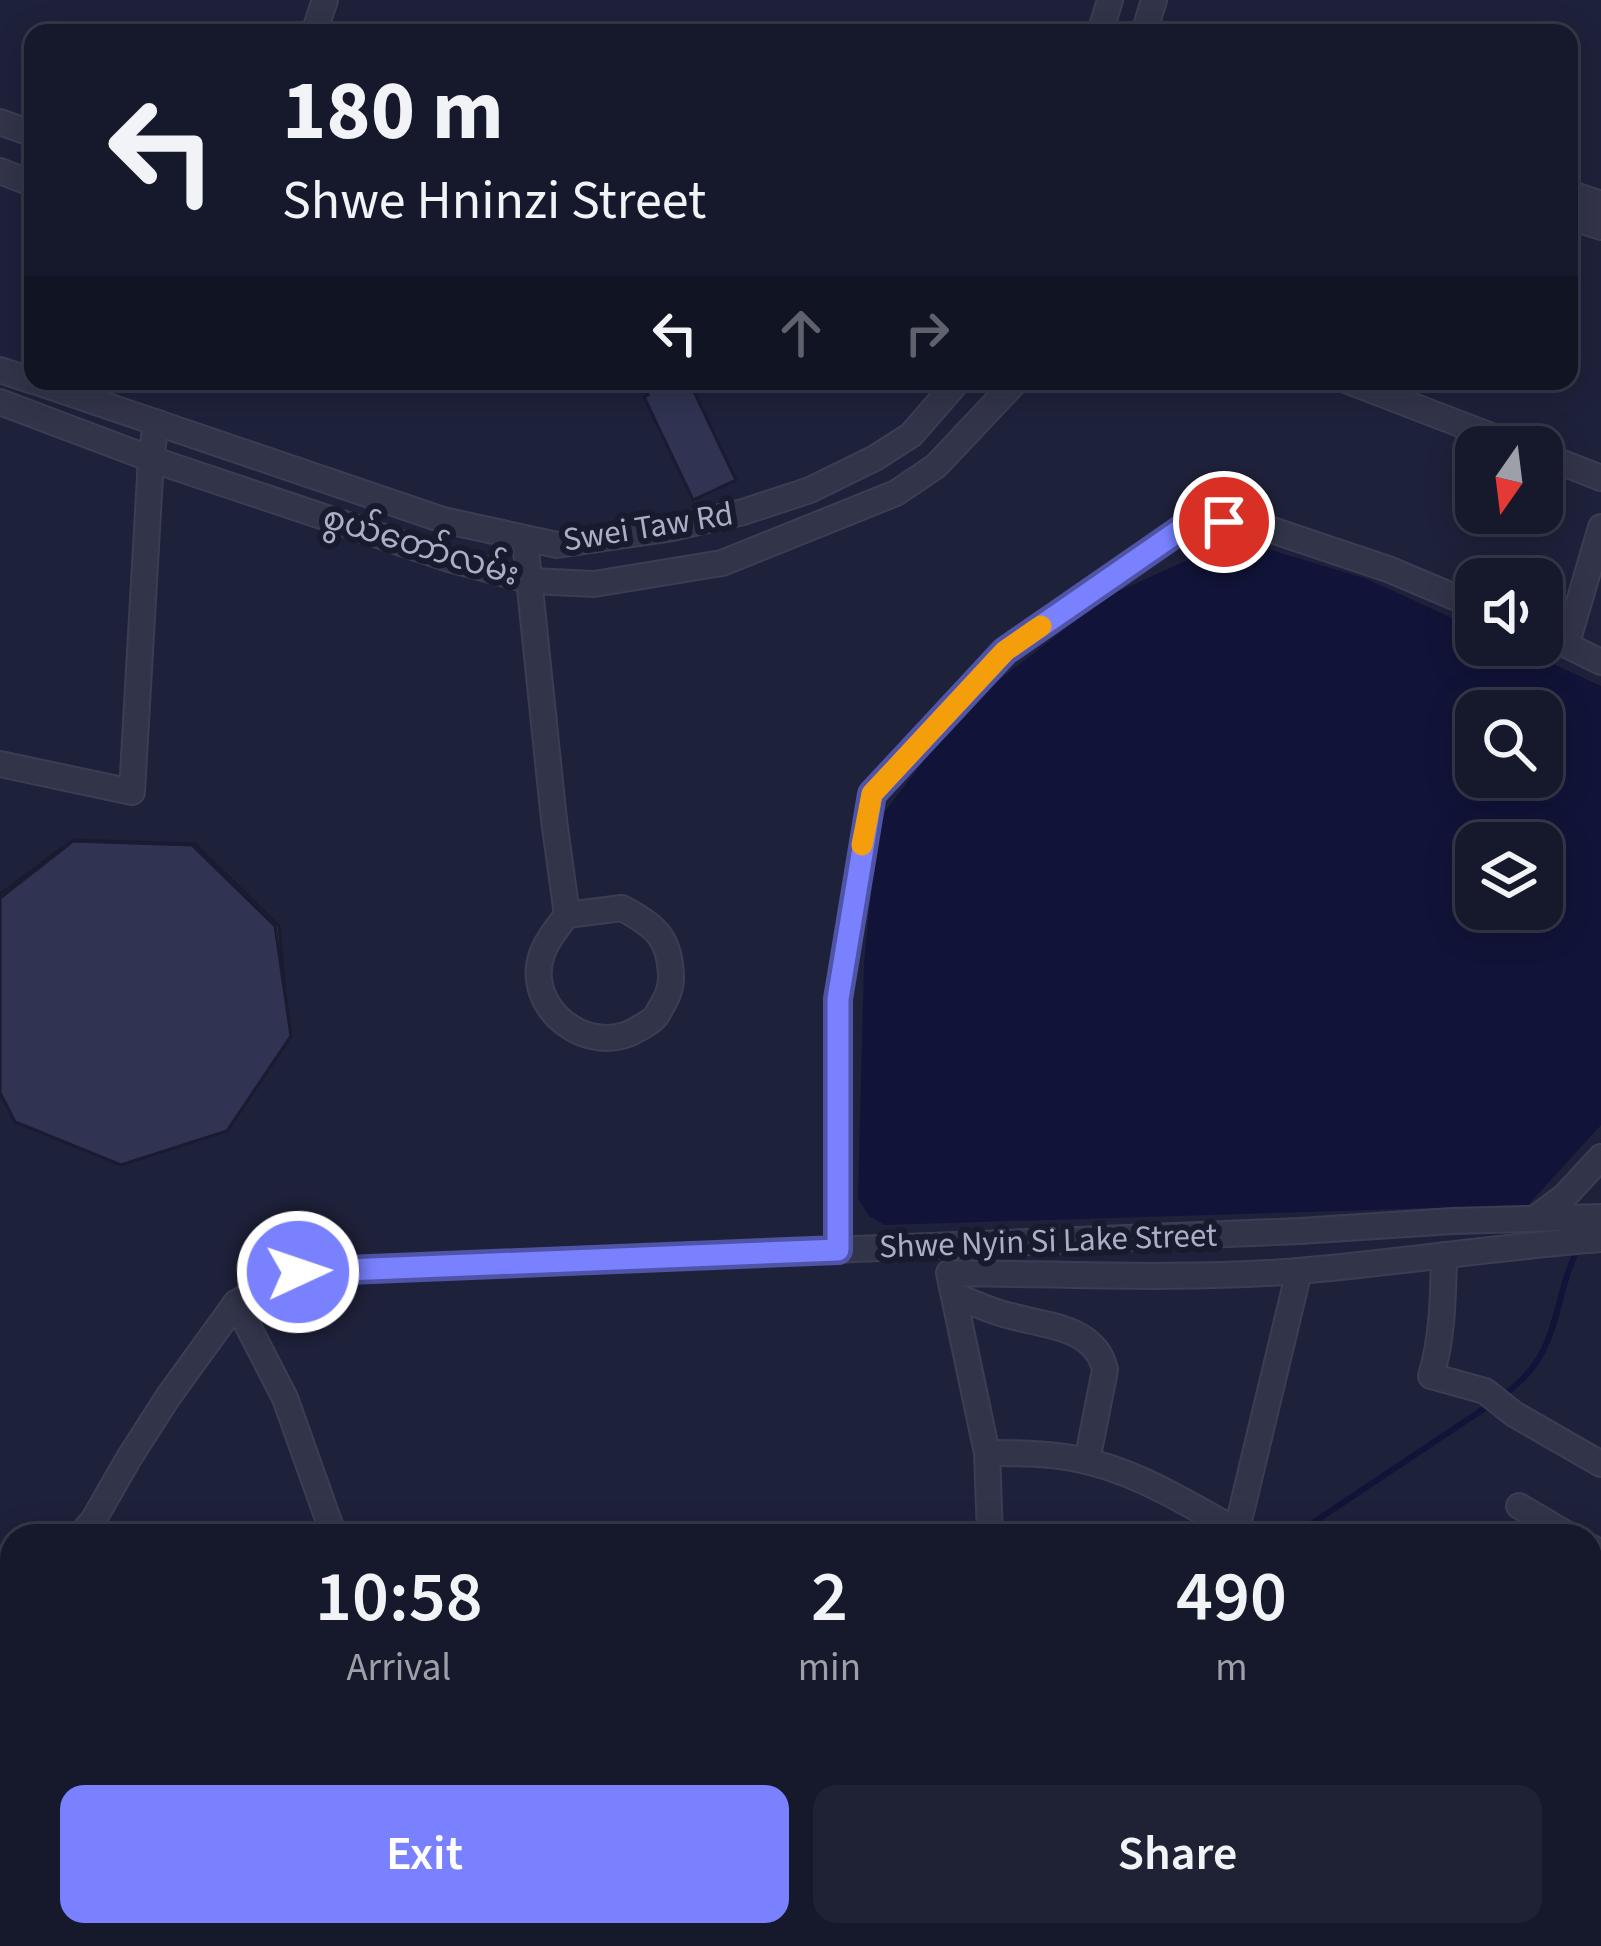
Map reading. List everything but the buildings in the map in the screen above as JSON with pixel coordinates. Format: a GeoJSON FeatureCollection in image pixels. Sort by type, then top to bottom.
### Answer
{"type":"FeatureCollection","features":[{"type":"Feature","properties":{"kind":"street","name":"Swei Taw Rd"},"geometry":{"type":"LineString","coordinates":[[60,390],[443,520],[557,545],[743,512],[810,490],[911,434],[950,390]]}},
{"type":"Feature","properties":{"kind":"street","name":"စွယ်တော်လမ်း"},"geometry":{"type":"LineString","coordinates":[[4,404],[449,559],[531,581],[593,584],[722,563],[896,494],[936,466],[1008,390]]}},
{"type":"Feature","properties":{"kind":"street"},"geometry":{"type":"LineString","coordinates":[[1371,390],[1465,426]]}},
{"type":"Feature","properties":{"kind":"street"},"geometry":{"type":"LineString","coordinates":[[0,764],[132,792],[156,422]]}},
{"type":"Feature","properties":{"kind":"street"},"geometry":{"type":"LineString","coordinates":[[911,434],[936,466]]}},
{"type":"Feature","properties":{"kind":"street"},"geometry":{"type":"LineString","coordinates":[[1563,463],[1601,478]]}},
{"type":"Feature","properties":{"kind":"street"},"geometry":{"type":"LineString","coordinates":[[838,1250],[838,999],[872,794],[1005,651],[1193,521],[1254,524],[1455,597]]}},
{"type":"Feature","properties":{"kind":"street"},"geometry":{"type":"LineString","coordinates":[[1567,644],[1601,527]]}},
{"type":"Feature","properties":{"kind":"street"},"geometry":{"type":"LineString","coordinates":[[525,540],[567,915],[541,957],[542,992],[560,1021],[590,1037],[625,1037],[655,1019],[671,988],[670,954],[652,924],[622,908],[567,915]]}},
{"type":"Feature","properties":{"kind":"street"},"geometry":{"type":"LineString","coordinates":[[1563,642],[1601,662]]}},
{"type":"Feature","properties":{"kind":"street"},"geometry":{"type":"LineString","coordinates":[[1537,1217],[1565,1196],[1601,1157]]}},
{"type":"Feature","properties":{"kind":"street","name":"Shwe Nyin Si Lake Street"},"geometry":{"type":"LineString","coordinates":[[90,1524],[168,1397],[236,1304],[289,1272],[1537,1217],[1570,1229]]}},
{"type":"Feature","properties":{"kind":"street"},"geometry":{"type":"LineString","coordinates":[[990,1524],[987,1453],[949,1274],[1299,1271],[1444,1255],[1570,1229],[1600,1232]]}},
{"type":"Feature","properties":{"kind":"street"},"geometry":{"type":"LineString","coordinates":[[1444,1255],[1442,1317],[1431,1376],[1485,1391],[1514,1414],[1601,1464]]}},
{"type":"Feature","properties":{"kind":"street"},"geometry":{"type":"LineString","coordinates":[[1237,1524],[1299,1271]]}},
{"type":"Feature","properties":{"kind":"street"},"geometry":{"type":"LineString","coordinates":[[956,1297],[1069,1330],[1102,1356],[1105,1370],[1087,1461]]}},
{"type":"Feature","properties":{"kind":"street"},"geometry":{"type":"LineString","coordinates":[[236,1304],[285,1398],[330,1524]]}},
{"type":"Feature","properties":{"kind":"street"},"geometry":{"type":"LineString","coordinates":[[987,1453],[1043,1454],[1124,1472],[1224,1524]]}},
{"type":"Feature","properties":{"kind":"street"},"geometry":{"type":"LineString","coordinates":[[1519,1506],[1550,1524]]}},
{"type":"Feature","properties":{"kind":"shaded area"},"geometry":{"type":"Polygon","coordinates":[[[1234,539],[1367,579],[1455,619],[1455,666],[1558,666],[1601,686],[1601,1125],[1528,1205],[885,1225],[869,1216],[858,1199],[864,963],[878,820],[967,705],[1106,597],[1234,539]]]}},
{"type":"Feature","properties":{"kind":"waterway"},"geometry":{"type":"LineString","coordinates":[[1502,1396],[1522,1380],[1546,1345],[1579,1246]]}},
{"type":"Feature","properties":{"kind":"waterway"},"geometry":{"type":"LineString","coordinates":[[1311,1524],[1491,1404]]}},
{"type":"Feature","properties":{"kind":"slow traffic"},"geometry":{"type":"LineString","coordinates":[[862,845],[872,794],[1005,651],[1041,626]]}},
{"type":"Feature","properties":{"kind":"route"},"geometry":{"type":"LineString","coordinates":[[298,1272],[838,1250],[838,999],[872,794],[1005,651],[1193,521],[1224,522]]}}]}
